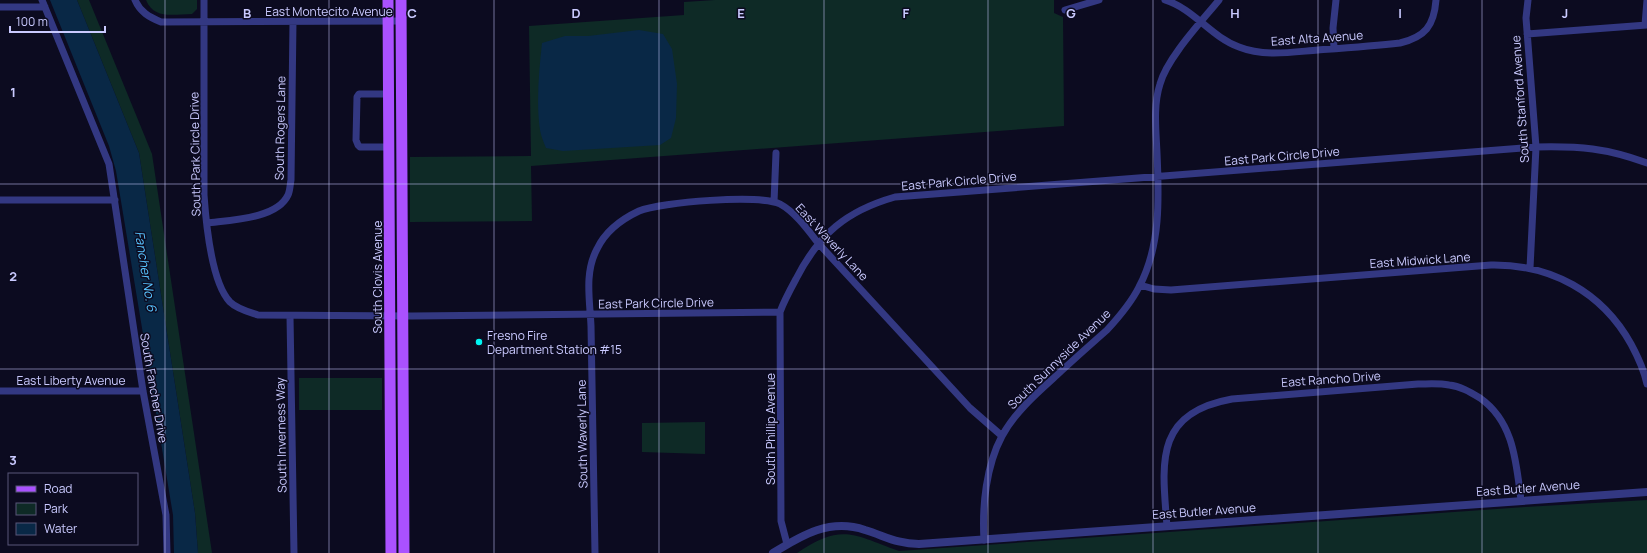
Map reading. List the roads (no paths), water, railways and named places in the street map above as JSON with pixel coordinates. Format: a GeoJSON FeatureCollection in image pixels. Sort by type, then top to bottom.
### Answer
{"type":"FeatureCollection","features":[{"type":"Feature","properties":{"kind":"main road","name":"South Clovis Avenue"},"geometry":{"type":"LineString","coordinates":[[388,0],[391,553]]}},
{"type":"Feature","properties":{"kind":"main road"},"geometry":{"type":"LineString","coordinates":[[401,0],[404,553]]}},
{"type":"Feature","properties":{"kind":"street","name":"East Montecito Avenue"},"geometry":{"type":"LineString","coordinates":[[135,0],[138,6],[148,16],[161,22],[401,22]]}},
{"type":"Feature","properties":{"kind":"street","name":"South Park Circle Drive"},"geometry":{"type":"LineString","coordinates":[[204,0],[204,195],[216,277],[222,292],[231,303]]}},
{"type":"Feature","properties":{"kind":"street"},"geometry":{"type":"LineString","coordinates":[[1065,10],[1099,0]]}},
{"type":"Feature","properties":{"kind":"street","name":"East Alta Avenue"},"geometry":{"type":"LineString","coordinates":[[1165,0],[1182,7],[1229,43],[1250,50],[1272,53],[1400,43],[1412,40],[1422,34],[1430,24],[1434,16],[1436,0]]}},
{"type":"Feature","properties":{"kind":"street","name":"South Sunnyside Avenue"},"geometry":{"type":"LineString","coordinates":[[984,540],[983,525],[986,490],[994,455],[1002,436],[1026,404],[1107,330],[1127,305],[1140,285],[1150,259],[1158,208],[1156,114],[1160,82],[1174,56],[1219,0]]}},
{"type":"Feature","properties":{"kind":"street"},"geometry":{"type":"LineString","coordinates":[[1334,49],[1336,0]]}},
{"type":"Feature","properties":{"kind":"street","name":"South Stanford Avenue"},"geometry":{"type":"LineString","coordinates":[[1528,0],[1526,18],[1536,147],[1530,268]]}},
{"type":"Feature","properties":{"kind":"street"},"geometry":{"type":"LineString","coordinates":[[1527,34],[1646,25],[1647,0]]}},
{"type":"Feature","properties":{"kind":"street"},"geometry":{"type":"LineString","coordinates":[[0,7],[43,4]]}},
{"type":"Feature","properties":{"kind":"street","name":"South Fancher Drive"},"geometry":{"type":"LineString","coordinates":[[43,4],[109,164],[142,391],[166,515],[167,553]]}},
{"type":"Feature","properties":{"kind":"street","name":"South Rogers Lane"},"geometry":{"type":"LineString","coordinates":[[207,223],[265,214],[278,207],[287,196],[291,180],[292,21]]}},
{"type":"Feature","properties":{"kind":"street"},"geometry":{"type":"LineString","coordinates":[[389,94],[359,94],[357,97],[356,140],[360,147],[389,147]]}},
{"type":"Feature","properties":{"kind":"street","name":"East Park Circle Drive"},"geometry":{"type":"LineString","coordinates":[[231,303],[246,312],[258,315],[290,316],[780,312],[803,264],[818,243],[834,228],[860,209],[895,197],[1536,147],[1571,146],[1606,150],[1647,163]]}},
{"type":"Feature","properties":{"kind":"street"},"geometry":{"type":"LineString","coordinates":[[774,202],[776,153]]}},
{"type":"Feature","properties":{"kind":"street","name":"East Waverly Lane"},"geometry":{"type":"LineString","coordinates":[[590,314],[588,284],[592,260],[596,249],[608,232],[627,218],[640,211],[671,204],[756,199],[774,202],[789,210],[970,408],[1002,436]]}},
{"type":"Feature","properties":{"kind":"street"},"geometry":{"type":"LineString","coordinates":[[0,200],[114,200]]}},
{"type":"Feature","properties":{"kind":"street","name":"East Midwick Lane"},"geometry":{"type":"LineString","coordinates":[[1140,285],[1154,289],[1171,290],[1491,265],[1511,265],[1530,268],[1569,282],[1594,299],[1609,312],[1623,330],[1633,348],[1641,364],[1647,384]]}},
{"type":"Feature","properties":{"kind":"street","name":"South Phillip Avenue"},"geometry":{"type":"LineString","coordinates":[[780,312],[781,521],[787,544]]}},
{"type":"Feature","properties":{"kind":"street","name":"South Waverly Lane"},"geometry":{"type":"LineString","coordinates":[[590,314],[595,553]]}},
{"type":"Feature","properties":{"kind":"street","name":"South Inverness Way"},"geometry":{"type":"LineString","coordinates":[[290,316],[294,553]]}},
{"type":"Feature","properties":{"kind":"street","name":"East Rancho Drive"},"geometry":{"type":"LineString","coordinates":[[1166,526],[1163,475],[1166,449],[1175,432],[1184,420],[1194,412],[1211,404],[1232,398],[1418,384],[1437,383],[1460,388],[1473,393],[1498,414],[1513,448],[1521,500]]}},
{"type":"Feature","properties":{"kind":"street","name":"East Liberty Avenue"},"geometry":{"type":"LineString","coordinates":[[0,391],[142,391]]}},
{"type":"Feature","properties":{"kind":"street","name":"East Butler Avenue"},"geometry":{"type":"LineString","coordinates":[[773,553],[787,544],[826,527],[836,525],[857,527],[887,539],[908,544],[984,540],[1647,492]]}},
{"type":"Feature","properties":{"kind":"water","name":"Fancher No. 6"},"geometry":{"type":"Polygon","coordinates":[[[50,0],[77,0],[139,153],[195,513],[198,553],[174,553],[173,515],[116,171],[109,146],[50,0]]]}},
{"type":"Feature","properties":{"kind":"water"},"geometry":{"type":"Polygon","coordinates":[[[639,30],[663,34],[672,49],[677,84],[676,118],[671,138],[660,145],[563,151],[546,148],[540,130],[538,109],[542,43],[565,36],[588,36],[639,30]]]}},
{"type":"Feature","properties":{"kind":"place","name":"Fresno Fire Department Station #15"},"geometry":{"type":"Point","coordinates":[479,342]}}]}
